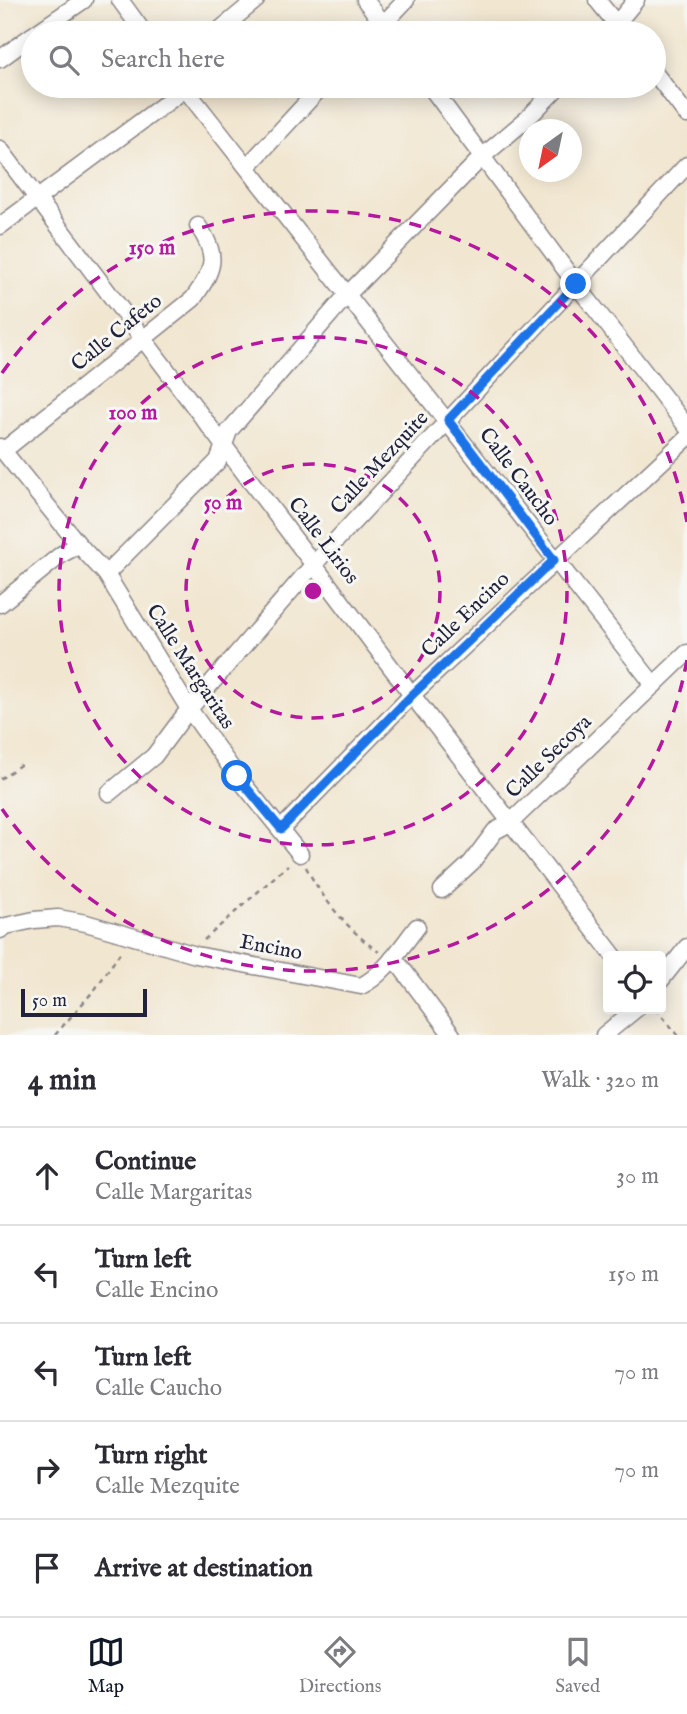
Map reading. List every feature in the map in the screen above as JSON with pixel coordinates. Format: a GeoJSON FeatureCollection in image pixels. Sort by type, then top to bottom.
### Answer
{"type":"FeatureCollection","features":[{"type":"Feature","properties":{"kind":"street"},"geometry":{"type":"LineString","coordinates":[[54,21],[84,0]]}},
{"type":"Feature","properties":{"kind":"street"},"geometry":{"type":"LineString","coordinates":[[120,0],[135,21]]}},
{"type":"Feature","properties":{"kind":"street"},"geometry":{"type":"LineString","coordinates":[[231,21],[256,0]]}},
{"type":"Feature","properties":{"kind":"street"},"geometry":{"type":"LineString","coordinates":[[365,0],[378,21]]}},
{"type":"Feature","properties":{"kind":"street"},"geometry":{"type":"LineString","coordinates":[[390,21],[406,0]]}},
{"type":"Feature","properties":{"kind":"street"},"geometry":{"type":"LineString","coordinates":[[597,0],[610,21]]}},
{"type":"Feature","properties":{"kind":"street"},"geometry":{"type":"LineString","coordinates":[[622,21],[636,0]]}},
{"type":"Feature","properties":{"kind":"street"},"geometry":{"type":"LineString","coordinates":[[0,59],[21,44]]}},
{"type":"Feature","properties":{"kind":"street"},"geometry":{"type":"LineString","coordinates":[[666,88],[687,115]]}},
{"type":"Feature","properties":{"kind":"street"},"geometry":{"type":"LineString","coordinates":[[0,226],[171,98]]}},
{"type":"Feature","properties":{"kind":"street","name":"Calle Caucho"},"geometry":{"type":"LineString","coordinates":[[192,98],[654,685]]}},
{"type":"Feature","properties":{"kind":"street"},"geometry":{"type":"LineString","coordinates":[[248,166],[311,98]]}},
{"type":"Feature","properties":{"kind":"street"},"geometry":{"type":"LineString","coordinates":[[439,98],[576,284],[687,427]]}},
{"type":"Feature","properties":{"kind":"street"},"geometry":{"type":"LineString","coordinates":[[106,574],[218,461],[229,431],[347,295],[483,156],[547,98]]}},
{"type":"Feature","properties":{"kind":"street","name":"Calle Lirios"},"geometry":{"type":"LineString","coordinates":[[0,149],[412,695],[610,951]]}},
{"type":"Feature","properties":{"kind":"street","name":"Calle Mezquite"},"geometry":{"type":"LineString","coordinates":[[109,793],[154,756],[190,709],[314,564],[687,165]]}},
{"type":"Feature","properties":{"kind":"street","name":"Calle Cafeto"},"geometry":{"type":"LineString","coordinates":[[2,449],[193,299],[204,284],[212,255],[211,243],[198,226]]}},
{"type":"Feature","properties":{"kind":"street","name":"Calle Encino"},"geometry":{"type":"LineString","coordinates":[[281,829],[412,695],[687,438]]}},
{"type":"Feature","properties":{"kind":"street","name":"Calle Margaritas"},"geometry":{"type":"LineString","coordinates":[[2,449],[79,545],[106,574],[190,709],[237,776],[300,854]]}},
{"type":"Feature","properties":{"kind":"street"},"geometry":{"type":"LineString","coordinates":[[0,604],[62,554],[79,545]]}},
{"type":"Feature","properties":{"kind":"street","name":"Calle Secoya"},"geometry":{"type":"LineString","coordinates":[[442,890],[471,863],[495,831],[510,823],[687,653]]}},
{"type":"Feature","properties":{"kind":"street","name":"Encino"},"geometry":{"type":"LineString","coordinates":[[0,930],[6,926],[34,920],[58,918],[86,923],[196,955],[360,986],[369,982],[392,959]]}},
{"type":"Feature","properties":{"kind":"street"},"geometry":{"type":"LineString","coordinates":[[417,928],[392,959],[401,967],[452,1035]]}},
{"type":"Feature","properties":{"kind":"street"},"geometry":{"type":"LineString","coordinates":[[666,974],[687,947]]}},
{"type":"Feature","properties":{"kind":"street"},"geometry":{"type":"LineString","coordinates":[[604,1035],[630,1014]]}},
{"type":"Feature","properties":{"kind":"path"},"geometry":{"type":"LineString","coordinates":[[0,779],[23,763]]}},
{"type":"Feature","properties":{"kind":"path"},"geometry":{"type":"LineString","coordinates":[[196,955],[199,945],[300,854],[318,890],[350,926],[376,950],[392,959]]}},
{"type":"Feature","properties":{"kind":"path"},"geometry":{"type":"LineString","coordinates":[[55,1035],[96,988],[132,937]]}},
{"type":"Feature","properties":{"kind":"path"},"geometry":{"type":"LineString","coordinates":[[660,1014],[678,1035]]}},
{"type":"Feature","properties":{"kind":"route"},"geometry":{"type":"LineString","coordinates":[[237,776],[281,829],[412,695],[554,560],[448,420],[576,284]]}}]}
